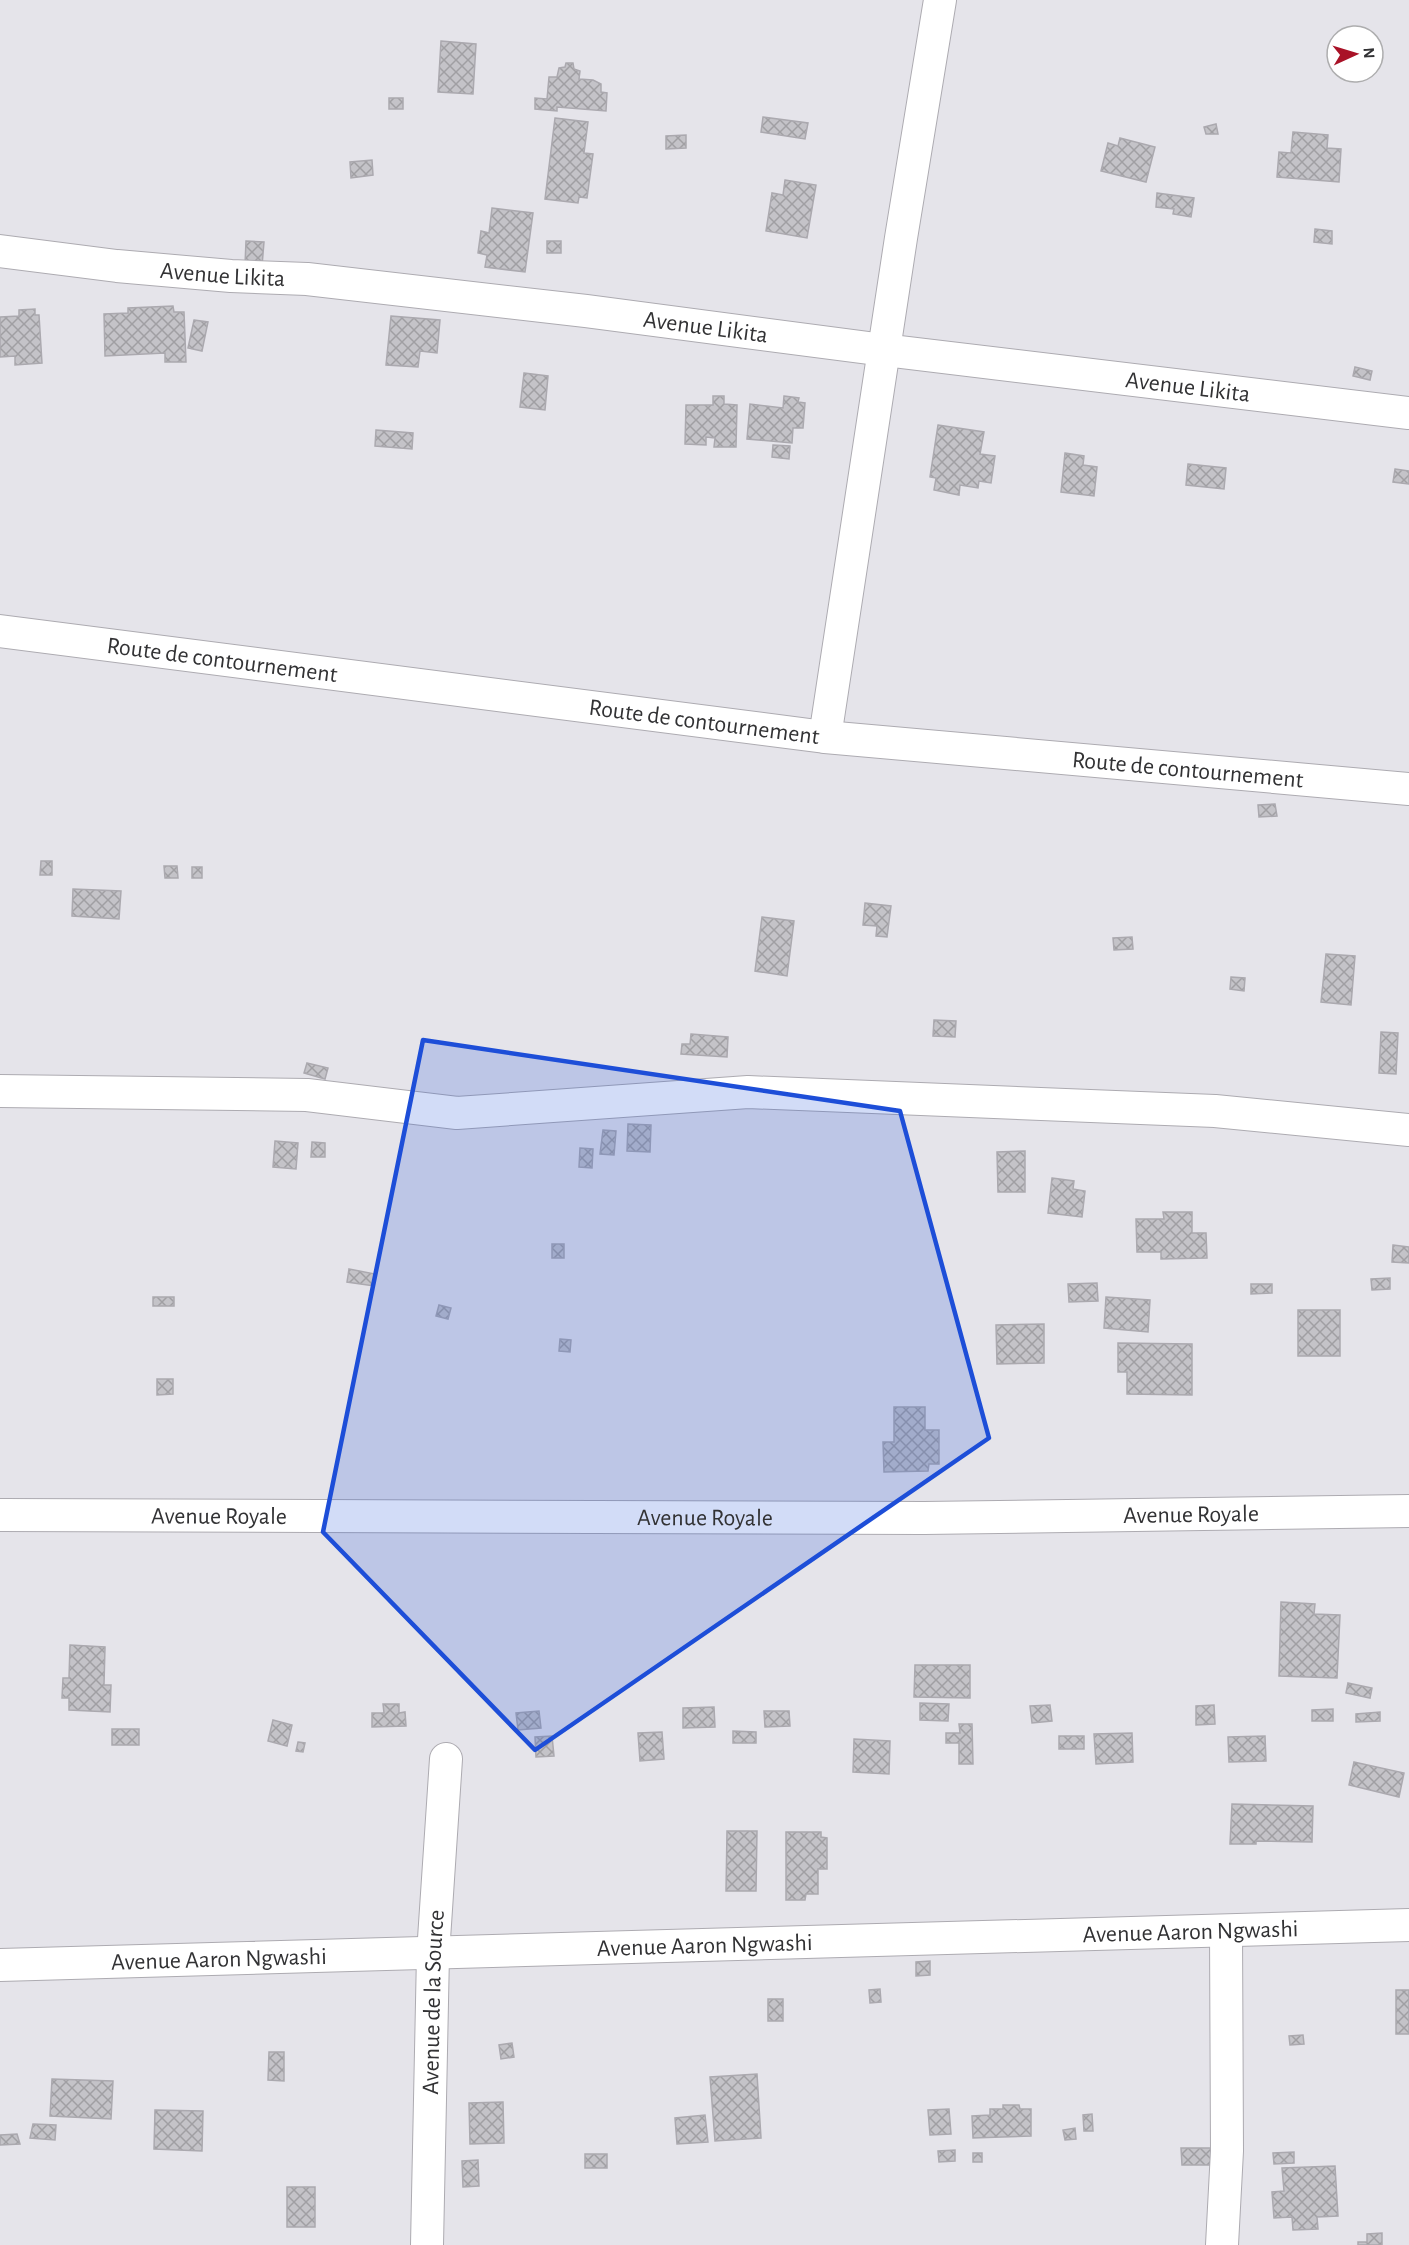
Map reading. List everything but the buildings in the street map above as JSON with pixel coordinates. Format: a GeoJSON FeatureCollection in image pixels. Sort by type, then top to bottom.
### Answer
{"type":"FeatureCollection","features":[{"type":"Feature","properties":{"kind":"street"},"geometry":{"type":"LineString","coordinates":[[825,737],[940,0]]}},
{"type":"Feature","properties":{"kind":"street","name":"Avenue Likita"},"geometry":{"type":"LineString","coordinates":[[0,251],[117,266],[318,281],[585,311],[884,350],[1409,413]]}},
{"type":"Feature","properties":{"kind":"street","name":"Route de contournement"},"geometry":{"type":"LineString","coordinates":[[0,631],[825,737],[1409,789]]}},
{"type":"Feature","properties":{"kind":"street"},"geometry":{"type":"LineString","coordinates":[[0,1091],[307,1095],[457,1113],[748,1092],[1215,1111],[1409,1130]]}},
{"type":"Feature","properties":{"kind":"street","name":"Avenue Royale"},"geometry":{"type":"LineString","coordinates":[[0,1515],[924,1518],[1409,1511]]}},
{"type":"Feature","properties":{"kind":"street","name":"Avenue de la Source"},"geometry":{"type":"LineString","coordinates":[[427,2245],[433,1954],[446,1759]]}},
{"type":"Feature","properties":{"kind":"street","name":"Avenue Aaron Ngwashi"},"geometry":{"type":"LineString","coordinates":[[0,1965],[1409,1925]]}},
{"type":"Feature","properties":{"kind":"street"},"geometry":{"type":"LineString","coordinates":[[1222,2245],[1227,2151],[1226,1931]]}},
{"type":"Feature","properties":{"kind":"highlighted area"},"geometry":{"type":"Polygon","coordinates":[[[423,1040],[900,1111],[989,1438],[535,1750],[323,1532],[423,1040]]]}}]}
